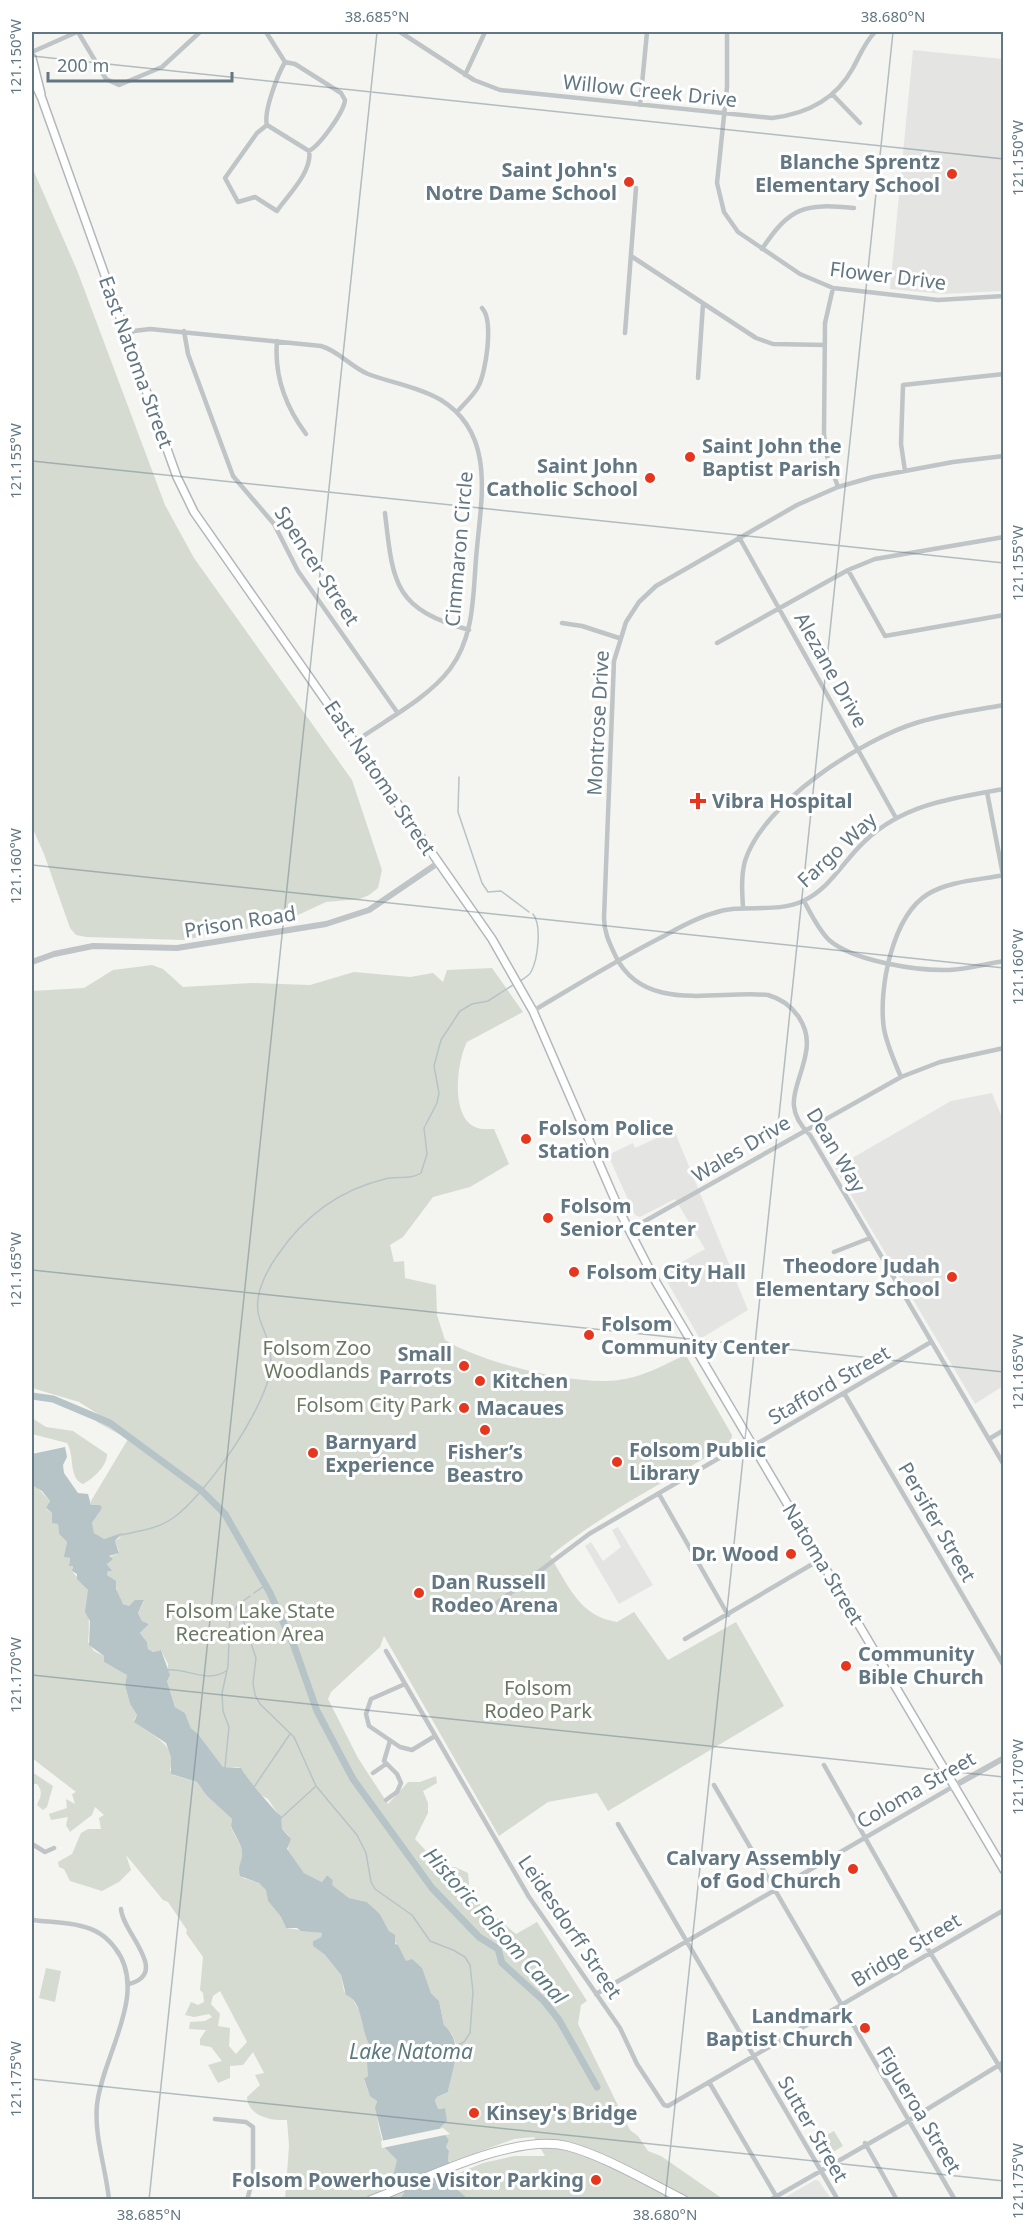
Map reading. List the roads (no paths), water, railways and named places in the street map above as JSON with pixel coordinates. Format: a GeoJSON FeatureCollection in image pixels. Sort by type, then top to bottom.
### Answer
{"type":"FeatureCollection","features":[{"type":"Feature","properties":{"kind":"main road","name":"East Natoma Street"},"geometry":{"type":"LineString","coordinates":[[32,58],[42,99]]}},
{"type":"Feature","properties":{"kind":"main road","name":"East Natoma Street"},"geometry":{"type":"LineString","coordinates":[[32,77],[42,99],[177,477],[194,512],[356,741],[500,954],[533,1011],[629,1230],[656,1282],[750,1444]]}},
{"type":"Feature","properties":{"kind":"main road","name":"Natoma Street"},"geometry":{"type":"LineString","coordinates":[[750,1444],[821,1559],[1004,1870]]}},
{"type":"Feature","properties":{"kind":"main road"},"geometry":{"type":"LineString","coordinates":[[371,2199],[486,2155],[528,2143],[567,2146],[684,2199]]}},
{"type":"Feature","properties":{"kind":"street"},"geometry":{"type":"LineString","coordinates":[[32,52],[77,32],[106,79],[118,85],[162,67],[200,32]]}},
{"type":"Feature","properties":{"kind":"street"},"geometry":{"type":"LineString","coordinates":[[267,32],[285,62],[296,64],[341,93],[345,100],[342,109],[317,146],[309,152]]}},
{"type":"Feature","properties":{"kind":"street","name":"Willow Creek Drive"},"geometry":{"type":"LineString","coordinates":[[400,32],[465,75],[500,90],[761,118],[787,116],[807,110],[832,94],[846,78],[875,32]]}},
{"type":"Feature","properties":{"kind":"street"},"geometry":{"type":"LineString","coordinates":[[465,75],[484,32]]}},
{"type":"Feature","properties":{"kind":"street"},"geometry":{"type":"LineString","coordinates":[[640,105],[646,32]]}},
{"type":"Feature","properties":{"kind":"street","name":"Flower Drive"},"geometry":{"type":"LineString","coordinates":[[728,32],[724,114],[717,183],[720,203],[735,228],[762,249],[812,280],[833,288],[938,300],[1004,296]]}},
{"type":"Feature","properties":{"kind":"street"},"geometry":{"type":"LineString","coordinates":[[267,125],[266,117],[277,78],[285,62]]}},
{"type":"Feature","properties":{"kind":"street"},"geometry":{"type":"LineString","coordinates":[[832,94],[861,123]]}},
{"type":"Feature","properties":{"kind":"street"},"geometry":{"type":"LineString","coordinates":[[267,125],[309,152]]}},
{"type":"Feature","properties":{"kind":"street"},"geometry":{"type":"LineString","coordinates":[[267,125],[256,133],[225,178],[238,202],[255,197],[277,211],[309,165],[309,152]]}},
{"type":"Feature","properties":{"kind":"street"},"geometry":{"type":"LineString","coordinates":[[625,333],[636,188]]}},
{"type":"Feature","properties":{"kind":"street"},"geometry":{"type":"LineString","coordinates":[[762,249],[780,222],[795,212],[818,205],[854,208]]}},
{"type":"Feature","properties":{"kind":"street"},"geometry":{"type":"LineString","coordinates":[[631,256],[762,340],[779,344],[825,345]]}},
{"type":"Feature","properties":{"kind":"street"},"geometry":{"type":"LineString","coordinates":[[833,288],[826,313],[824,443],[838,487]]}},
{"type":"Feature","properties":{"kind":"street"},"geometry":{"type":"LineString","coordinates":[[698,378],[704,304]]}},
{"type":"Feature","properties":{"kind":"street"},"geometry":{"type":"LineString","coordinates":[[456,412],[473,394],[484,373],[488,322],[482,309]]}},
{"type":"Feature","properties":{"kind":"street","name":"Cimmaron Circle"},"geometry":{"type":"LineString","coordinates":[[127,336],[142,329],[184,331],[326,347],[366,373],[434,396],[456,412],[476,440],[482,466],[469,630],[457,658],[443,677],[356,741]]}},
{"type":"Feature","properties":{"kind":"street","name":"Spencer Street"},"geometry":{"type":"LineString","coordinates":[[184,331],[188,354],[233,476],[270,518],[298,571],[398,712]]}},
{"type":"Feature","properties":{"kind":"street"},"geometry":{"type":"LineString","coordinates":[[278,341],[277,366],[281,387],[291,412],[306,434]]}},
{"type":"Feature","properties":{"kind":"street"},"geometry":{"type":"LineString","coordinates":[[905,471],[901,444],[903,385],[1004,374]]}},
{"type":"Feature","properties":{"kind":"street","name":"Montrose Drive"},"geometry":{"type":"LineString","coordinates":[[618,960],[606,934],[604,918],[613,667],[619,638],[632,612],[656,586],[797,505],[838,487],[905,471],[1004,456]]}},
{"type":"Feature","properties":{"kind":"street"},"geometry":{"type":"LineString","coordinates":[[385,513],[392,570],[404,594],[427,616],[469,630]]}},
{"type":"Feature","properties":{"kind":"street","name":"Alezane Drive"},"geometry":{"type":"LineString","coordinates":[[739,537],[896,818]]}},
{"type":"Feature","properties":{"kind":"street"},"geometry":{"type":"LineString","coordinates":[[717,643],[848,570],[875,559],[1004,537]]}},
{"type":"Feature","properties":{"kind":"street"},"geometry":{"type":"LineString","coordinates":[[848,570],[885,636],[1004,615]]}},
{"type":"Feature","properties":{"kind":"street"},"geometry":{"type":"LineString","coordinates":[[562,623],[582,626],[619,638]]}},
{"type":"Feature","properties":{"kind":"street"},"geometry":{"type":"LineString","coordinates":[[743,907],[743,871],[755,842],[800,789],[859,751],[919,722],[1004,705]]}},
{"type":"Feature","properties":{"kind":"street","name":"Fargo Way"},"geometry":{"type":"LineString","coordinates":[[533,1011],[618,960],[708,915],[743,907],[779,908],[804,901],[826,885],[864,841],[896,818],[938,801],[1004,789]]}},
{"type":"Feature","properties":{"kind":"street"},"geometry":{"type":"LineString","coordinates":[[900,1077],[887,1041],[883,1018],[890,963],[898,928],[906,914],[920,900],[947,886],[1003,875],[987,792]]}},
{"type":"Feature","properties":{"kind":"street","name":"Prison Road"},"geometry":{"type":"LineString","coordinates":[[32,962],[54,954],[93,946],[177,948],[326,924],[369,909],[438,863]]}},
{"type":"Feature","properties":{"kind":"street"},"geometry":{"type":"LineString","coordinates":[[804,901],[822,932],[837,946],[860,957],[929,970],[949,970],[1004,961]]}},
{"type":"Feature","properties":{"kind":"street","name":"Dean Way"},"geometry":{"type":"LineString","coordinates":[[618,960],[631,980],[657,993],[768,995],[791,1007],[801,1019],[807,1038],[806,1054],[794,1098],[796,1116],[1004,1465]]}},
{"type":"Feature","properties":{"kind":"street","name":"Wales Drive"},"geometry":{"type":"LineString","coordinates":[[629,1230],[804,1129],[900,1077],[940,1062],[1004,1048]]}},
{"type":"Feature","properties":{"kind":"street"},"geometry":{"type":"LineString","coordinates":[[834,1252],[870,1238]]}},
{"type":"Feature","properties":{"kind":"street","name":"Stafford Street"},"geometry":{"type":"LineString","coordinates":[[497,1603],[589,1534],[738,1447],[772,1435],[932,1342]]}},
{"type":"Feature","properties":{"kind":"street","name":"Persifer Street"},"geometry":{"type":"LineString","coordinates":[[844,1394],[1003,1665]]}},
{"type":"Feature","properties":{"kind":"street"},"geometry":{"type":"LineString","coordinates":[[988,1439],[1004,1431]]}},
{"type":"Feature","properties":{"kind":"street"},"geometry":{"type":"LineString","coordinates":[[659,1494],[728,1615]]}},
{"type":"Feature","properties":{"kind":"street"},"geometry":{"type":"LineString","coordinates":[[685,1639],[821,1559]]}},
{"type":"Feature","properties":{"kind":"street"},"geometry":{"type":"LineString","coordinates":[[386,1651],[405,1684],[373,1697],[368,1704],[366,1718],[369,1726],[400,1748],[412,1750],[435,1737]]}},
{"type":"Feature","properties":{"kind":"street","name":"Leidesdorff Street"},"geometry":{"type":"LineString","coordinates":[[405,1684],[529,1897],[623,2033],[656,2096],[668,2106]]}},
{"type":"Feature","properties":{"kind":"street"},"geometry":{"type":"LineString","coordinates":[[386,1800],[397,1792],[401,1783],[397,1774],[383,1758],[390,1741]]}},
{"type":"Feature","properties":{"kind":"street","name":"Coloma Street"},"geometry":{"type":"LineString","coordinates":[[596,1994],[1004,1758]]}},
{"type":"Feature","properties":{"kind":"street"},"geometry":{"type":"LineString","coordinates":[[374,1773],[386,1764]]}},
{"type":"Feature","properties":{"kind":"street"},"geometry":{"type":"LineString","coordinates":[[824,1765],[931,1954],[1001,2064],[1004,2074]]}},
{"type":"Feature","properties":{"kind":"street","name":"Figueroa Street"},"geometry":{"type":"LineString","coordinates":[[714,1785],[955,2199]]}},
{"type":"Feature","properties":{"kind":"street","name":"Sutter Street"},"geometry":{"type":"LineString","coordinates":[[618,1824],[838,2199]]}},
{"type":"Feature","properties":{"kind":"street"},"geometry":{"type":"LineString","coordinates":[[32,1844],[45,1851],[54,1848]]}},
{"type":"Feature","properties":{"kind":"street"},"geometry":{"type":"LineString","coordinates":[[122,1909],[122,1918],[140,1946],[146,1964],[144,1976],[137,1982],[129,1984]]}},
{"type":"Feature","properties":{"kind":"street","name":"Bridge Street"},"geometry":{"type":"LineString","coordinates":[[668,2106],[1004,1910]]}},
{"type":"Feature","properties":{"kind":"street"},"geometry":{"type":"LineString","coordinates":[[32,1920],[74,1924],[98,1933],[112,1944],[122,1959],[129,1984],[127,2002],[97,2103],[96,2129],[109,2199]]}},
{"type":"Feature","properties":{"kind":"street"},"geometry":{"type":"LineString","coordinates":[[770,2199],[908,2121],[1001,2064]]}},
{"type":"Feature","properties":{"kind":"street"},"geometry":{"type":"LineString","coordinates":[[709,2082],[776,2196]]}},
{"type":"Feature","properties":{"kind":"street"},"geometry":{"type":"LineString","coordinates":[[215,2119],[246,2122],[253,2127],[253,2179],[247,2199]]}},
{"type":"Feature","properties":{"kind":"street"},"geometry":{"type":"LineString","coordinates":[[865,2144],[897,2199]]}},
{"type":"Feature","properties":{"kind":"water","name":"Lake Natoma"},"geometry":{"type":"Polygon","coordinates":[[[65,1447],[67,1457],[63,1465],[64,1473],[78,1493],[88,1494],[91,1505],[100,1505],[102,1508],[92,1523],[94,1533],[104,1539],[122,1533],[115,1541],[119,1553],[109,1556],[113,1559],[107,1564],[112,1571],[108,1571],[107,1575],[116,1581],[116,1589],[123,1604],[129,1606],[135,1600],[144,1600],[138,1613],[142,1621],[149,1624],[140,1633],[147,1642],[148,1649],[153,1652],[161,1650],[170,1675],[167,1681],[175,1707],[185,1713],[191,1728],[223,1767],[241,1768],[260,1794],[281,1816],[282,1829],[291,1839],[287,1849],[304,1873],[322,1882],[327,1875],[333,1880],[332,1885],[349,1898],[367,1902],[380,1914],[389,1931],[395,1935],[395,1944],[398,1945],[406,1961],[412,1959],[422,1968],[431,1993],[439,2001],[444,2025],[450,2032],[456,2048],[448,2092],[437,2097],[435,2101],[438,2109],[445,2108],[447,2121],[440,2128],[449,2140],[446,2147],[449,2151],[448,2160],[458,2180],[452,2185],[468,2199],[400,2199],[403,2195],[404,2183],[403,2180],[393,2177],[397,2160],[385,2148],[375,2108],[377,2101],[370,2096],[364,2079],[368,2076],[366,2046],[369,2044],[359,2009],[352,1998],[346,1995],[341,1975],[325,1955],[313,1946],[313,1941],[321,1937],[322,1933],[286,1928],[281,1917],[268,1901],[266,1890],[259,1883],[240,1876],[242,1849],[231,1826],[232,1819],[206,1795],[197,1782],[171,1774],[171,1757],[166,1743],[134,1722],[137,1715],[130,1704],[125,1685],[127,1675],[104,1662],[104,1656],[89,1645],[90,1621],[85,1612],[88,1590],[77,1579],[77,1574],[72,1571],[73,1566],[69,1566],[70,1558],[64,1557],[67,1542],[59,1534],[58,1524],[52,1523],[52,1513],[46,1508],[50,1501],[42,1491],[32,1485],[32,1454],[65,1447]]]}},
{"type":"Feature","properties":{"kind":"waterway"},"geometry":{"type":"LineString","coordinates":[[459,777],[458,812],[482,883],[488,892],[501,891],[529,912]]}},
{"type":"Feature","properties":{"kind":"waterway"},"geometry":{"type":"LineString","coordinates":[[520,981],[528,976],[536,959],[538,934],[533,914]]}},
{"type":"Feature","properties":{"kind":"waterway"},"geometry":{"type":"LineString","coordinates":[[121,1535],[154,1527],[173,1518],[202,1490],[218,1470],[248,1423],[268,1380],[271,1363],[270,1351],[260,1320],[258,1304],[261,1286],[272,1263],[311,1217],[338,1198],[368,1184],[421,1173],[427,1154],[424,1128],[437,1103],[439,1093],[434,1066],[441,1040],[460,1011],[472,1004],[488,1001],[513,985]]}},
{"type":"Feature","properties":{"kind":"waterway","name":"Historic Folsom Canal"},"geometry":{"type":"LineString","coordinates":[[32,1396],[53,1399],[110,1423],[201,1490],[225,1514],[270,1593],[294,1646],[317,1711],[353,1779],[432,1888],[479,1937],[498,1949],[502,1963],[544,2001],[559,2020],[597,2087]]}},
{"type":"Feature","properties":{"kind":"waterway"},"geometry":{"type":"LineString","coordinates":[[254,1593],[266,1585]]}},
{"type":"Feature","properties":{"kind":"waterway"},"geometry":{"type":"LineString","coordinates":[[250,1596],[238,1605],[256,1658],[253,1683],[255,1695],[260,1704],[294,1737],[316,1786],[357,1835],[366,1853],[371,1882],[375,1889],[412,1915],[430,1941],[465,1957],[470,1965],[473,1992],[470,2033],[464,2042],[456,2046]]}},
{"type":"Feature","properties":{"kind":"waterway"},"geometry":{"type":"LineString","coordinates":[[225,1767],[229,1727],[223,1711],[222,1693],[228,1666],[230,1617],[238,1605]]}},
{"type":"Feature","properties":{"kind":"waterway"},"geometry":{"type":"LineString","coordinates":[[165,1670],[204,1676],[219,1675],[226,1671]]}},
{"type":"Feature","properties":{"kind":"waterway"},"geometry":{"type":"LineString","coordinates":[[254,1787],[290,1734]]}},
{"type":"Feature","properties":{"kind":"waterway"},"geometry":{"type":"LineString","coordinates":[[281,1818],[315,1787]]}},
{"type":"Feature","properties":{"kind":"place","name":"Blanche Sprentz Elementary School"},"geometry":{"type":"Point","coordinates":[952,174]}},
{"type":"Feature","properties":{"kind":"place","name":"Saint John's Notre Dame School"},"geometry":{"type":"Point","coordinates":[629,182]}},
{"type":"Feature","properties":{"kind":"place","name":"Saint John the Baptist Parish"},"geometry":{"type":"Point","coordinates":[690,457]}},
{"type":"Feature","properties":{"kind":"place","name":"Saint John Catholic School"},"geometry":{"type":"Point","coordinates":[650,478]}},
{"type":"Feature","properties":{"kind":"place","name":"Vibra Hospital"},"geometry":{"type":"Point","coordinates":[698,801]}},
{"type":"Feature","properties":{"kind":"place","name":"Folsom Police Station"},"geometry":{"type":"Point","coordinates":[526,1139]}},
{"type":"Feature","properties":{"kind":"place","name":"Folsom Senior Center"},"geometry":{"type":"Point","coordinates":[548,1218]}},
{"type":"Feature","properties":{"kind":"place","name":"Folsom City Hall"},"geometry":{"type":"Point","coordinates":[574,1272]}},
{"type":"Feature","properties":{"kind":"place","name":"Theodore Judah Elementary School"},"geometry":{"type":"Point","coordinates":[952,1277]}},
{"type":"Feature","properties":{"kind":"place","name":"Folsom Community Center"},"geometry":{"type":"Point","coordinates":[589,1335]}},
{"type":"Feature","properties":{"kind":"place","name":"Small Parrots"},"geometry":{"type":"Point","coordinates":[464,1366]}},
{"type":"Feature","properties":{"kind":"place","name":"Kitchen"},"geometry":{"type":"Point","coordinates":[480,1381]}},
{"type":"Feature","properties":{"kind":"place","name":"Macaues"},"geometry":{"type":"Point","coordinates":[464,1408]}},
{"type":"Feature","properties":{"kind":"place","name":"Fisher’s Beastro"},"geometry":{"type":"Point","coordinates":[485,1430]}},
{"type":"Feature","properties":{"kind":"place","name":"Barnyard Experience"},"geometry":{"type":"Point","coordinates":[313,1453]}},
{"type":"Feature","properties":{"kind":"place","name":"Folsom Public Library"},"geometry":{"type":"Point","coordinates":[617,1462]}},
{"type":"Feature","properties":{"kind":"place","name":"Dr. Wood"},"geometry":{"type":"Point","coordinates":[791,1554]}},
{"type":"Feature","properties":{"kind":"place","name":"Dan Russell Rodeo Arena"},"geometry":{"type":"Point","coordinates":[419,1593]}},
{"type":"Feature","properties":{"kind":"place","name":"Community Bible Church"},"geometry":{"type":"Point","coordinates":[846,1666]}},
{"type":"Feature","properties":{"kind":"place","name":"Calvary Assembly of God Church"},"geometry":{"type":"Point","coordinates":[853,1869]}},
{"type":"Feature","properties":{"kind":"place","name":"Landmark Baptist Church"},"geometry":{"type":"Point","coordinates":[865,2028]}},
{"type":"Feature","properties":{"kind":"place","name":"Kinsey's Bridge"},"geometry":{"type":"Point","coordinates":[474,2113]}},
{"type":"Feature","properties":{"kind":"place","name":"Folsom Powerhouse Visitor Parking"},"geometry":{"type":"Point","coordinates":[596,2180]}},
{"type":"Feature","properties":{"kind":"park label","name":"Folsom Zoo Woodlands"},"geometry":{"type":"Point","coordinates":[317,1360]}},
{"type":"Feature","properties":{"kind":"park label","name":"Folsom City Park"},"geometry":{"type":"Point","coordinates":[374,1405]}},
{"type":"Feature","properties":{"kind":"park label","name":"Folsom Lake State Recreation Area"},"geometry":{"type":"Point","coordinates":[250,1622]}},
{"type":"Feature","properties":{"kind":"park label","name":"Folsom Rodeo Park"},"geometry":{"type":"Point","coordinates":[538,1700]}}]}
